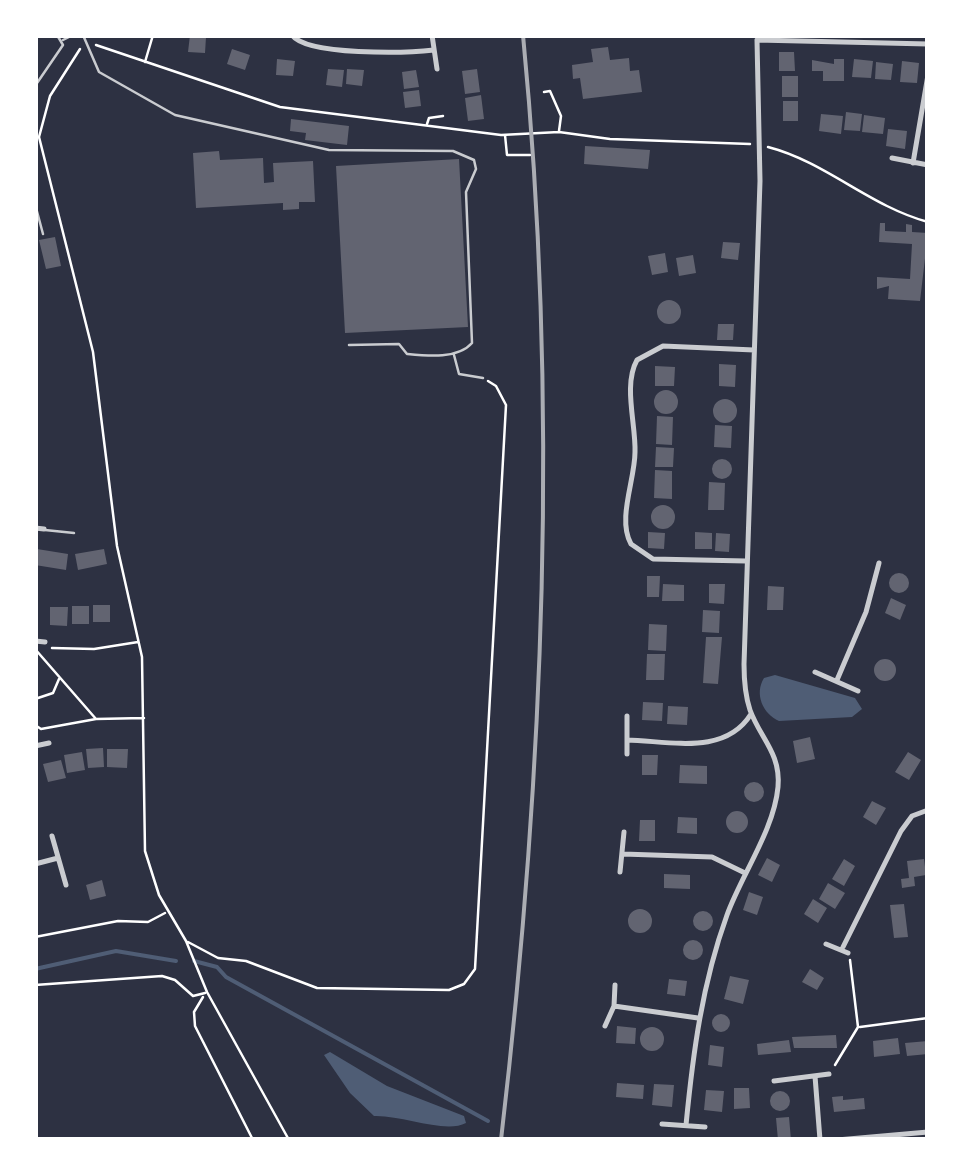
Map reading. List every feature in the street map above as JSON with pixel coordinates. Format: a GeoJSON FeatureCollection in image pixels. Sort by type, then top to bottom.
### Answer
{"type":"FeatureCollection","features":[{"type":"Feature","properties":{"kind":"street"},"geometry":{"type":"LineString","coordinates":[[292,35],[305,45],[402,53],[434,50]]}},
{"type":"Feature","properties":{"kind":"street"},"geometry":{"type":"LineString","coordinates":[[432,35],[437,68]]}},
{"type":"Feature","properties":{"kind":"street"},"geometry":{"type":"LineString","coordinates":[[686,1125],[698,1018],[710,964],[743,872],[771,815],[778,783],[773,751],[752,714],[744,664],[760,158],[757,40],[874,38],[928,44]]}},
{"type":"Feature","properties":{"kind":"street"},"geometry":{"type":"LineString","coordinates":[[913,163],[928,75]]}},
{"type":"Feature","properties":{"kind":"street"},"geometry":{"type":"LineString","coordinates":[[892,158],[928,165]]}},
{"type":"Feature","properties":{"kind":"street"},"geometry":{"type":"LineString","coordinates":[[746,562],[654,559],[631,544],[626,523],[636,452],[631,380],[638,360],[664,346],[754,350]]}},
{"type":"Feature","properties":{"kind":"street"},"geometry":{"type":"LineString","coordinates":[[35,528],[44,529]]}},
{"type":"Feature","properties":{"kind":"street"},"geometry":{"type":"LineString","coordinates":[[837,680],[861,626],[879,562]]}},
{"type":"Feature","properties":{"kind":"street"},"geometry":{"type":"LineString","coordinates":[[35,646],[46,642]]}},
{"type":"Feature","properties":{"kind":"street"},"geometry":{"type":"LineString","coordinates":[[815,672],[858,691]]}},
{"type":"Feature","properties":{"kind":"street"},"geometry":{"type":"LineString","coordinates":[[627,740],[714,742],[736,733],[752,714]]}},
{"type":"Feature","properties":{"kind":"street"},"geometry":{"type":"LineString","coordinates":[[627,716],[627,754]]}},
{"type":"Feature","properties":{"kind":"street"},"geometry":{"type":"LineString","coordinates":[[35,746],[49,742]]}},
{"type":"Feature","properties":{"kind":"street"},"geometry":{"type":"LineString","coordinates":[[826,944],[845,950],[901,831],[912,816],[928,810]]}},
{"type":"Feature","properties":{"kind":"street"},"geometry":{"type":"LineString","coordinates":[[620,872],[624,832]]}},
{"type":"Feature","properties":{"kind":"street"},"geometry":{"type":"LineString","coordinates":[[52,836],[66,885]]}},
{"type":"Feature","properties":{"kind":"street"},"geometry":{"type":"LineString","coordinates":[[623,854],[712,857],[743,872]]}},
{"type":"Feature","properties":{"kind":"street"},"geometry":{"type":"LineString","coordinates":[[35,864],[58,858]]}},
{"type":"Feature","properties":{"kind":"street"},"geometry":{"type":"LineString","coordinates":[[604,1026],[614,1006],[614,985]]}},
{"type":"Feature","properties":{"kind":"street"},"geometry":{"type":"LineString","coordinates":[[614,1006],[698,1018]]}},
{"type":"Feature","properties":{"kind":"street"},"geometry":{"type":"LineString","coordinates":[[774,1081],[829,1074]]}},
{"type":"Feature","properties":{"kind":"street"},"geometry":{"type":"LineString","coordinates":[[815,1076],[820,1140]]}},
{"type":"Feature","properties":{"kind":"street"},"geometry":{"type":"LineString","coordinates":[[662,1124],[704,1127]]}},
{"type":"Feature","properties":{"kind":"street"},"geometry":{"type":"LineString","coordinates":[[837,1140],[928,1132]]}},
{"type":"Feature","properties":{"kind":"lane"},"geometry":{"type":"LineString","coordinates":[[57,35],[62,41]]}},
{"type":"Feature","properties":{"kind":"lane"},"geometry":{"type":"LineString","coordinates":[[35,86],[62,41],[73,35]]}},
{"type":"Feature","properties":{"kind":"lane"},"geometry":{"type":"LineString","coordinates":[[82,35],[98,72],[175,115],[329,150],[453,152],[471,157],[476,169],[466,192],[474,336],[468,348],[454,354],[407,354],[399,344],[349,346]]}},
{"type":"Feature","properties":{"kind":"lane"},"geometry":{"type":"LineString","coordinates":[[35,204],[42,234]]}},
{"type":"Feature","properties":{"kind":"lane"},"geometry":{"type":"LineString","coordinates":[[454,354],[460,374],[483,378]]}},
{"type":"Feature","properties":{"kind":"lane"},"geometry":{"type":"LineString","coordinates":[[44,529],[74,534]]}},
{"type":"Feature","properties":{"kind":"path"},"geometry":{"type":"LineString","coordinates":[[145,64],[152,35]]}},
{"type":"Feature","properties":{"kind":"path"},"geometry":{"type":"LineString","coordinates":[[288,1140],[206,992],[186,942],[152,877],[142,828],[144,718],[138,642],[114,529],[92,352],[40,137],[50,96],[85,44],[266,104],[506,136],[579,134]]}},
{"type":"Feature","properties":{"kind":"path"},"geometry":{"type":"LineString","coordinates":[[544,92],[550,91],[561,116],[557,132]]}},
{"type":"Feature","properties":{"kind":"path"},"geometry":{"type":"LineString","coordinates":[[426,126],[429,118],[443,116]]}},
{"type":"Feature","properties":{"kind":"path"},"geometry":{"type":"LineString","coordinates":[[506,136],[507,156],[530,155]]}},
{"type":"Feature","properties":{"kind":"path"},"geometry":{"type":"LineString","coordinates":[[186,942],[218,958],[246,961],[317,988],[449,990],[464,984],[475,969],[506,404],[496,386],[483,378]]}},
{"type":"Feature","properties":{"kind":"path"},"geometry":{"type":"LineString","coordinates":[[35,646],[94,649],[138,642]]}},
{"type":"Feature","properties":{"kind":"path"},"geometry":{"type":"LineString","coordinates":[[35,646],[96,720]]}},
{"type":"Feature","properties":{"kind":"path"},"geometry":{"type":"LineString","coordinates":[[35,699],[53,693],[59,678]]}},
{"type":"Feature","properties":{"kind":"path"},"geometry":{"type":"LineString","coordinates":[[35,726],[41,729],[96,720],[144,718]]}},
{"type":"Feature","properties":{"kind":"path"},"geometry":{"type":"LineString","coordinates":[[35,937],[118,921],[148,922],[168,912]]}},
{"type":"Feature","properties":{"kind":"path"},"geometry":{"type":"LineString","coordinates":[[829,1074],[858,1027],[845,950]]}},
{"type":"Feature","properties":{"kind":"path"},"geometry":{"type":"LineString","coordinates":[[35,985],[162,976],[175,980],[193,996],[206,992]]}},
{"type":"Feature","properties":{"kind":"path"},"geometry":{"type":"LineString","coordinates":[[206,992],[194,1012],[194,1026],[254,1140]]}},
{"type":"Feature","properties":{"kind":"path"},"geometry":{"type":"LineString","coordinates":[[858,1027],[928,1018]]}},
{"type":"Feature","properties":{"kind":"water"},"geometry":{"type":"Polygon","coordinates":[[[775,675],[855,698],[862,709],[852,717],[779,721],[768,714],[760,697],[764,678],[775,675]]]}},
{"type":"Feature","properties":{"kind":"water"},"geometry":{"type":"Polygon","coordinates":[[[330,1052],[387,1086],[464,1116],[466,1123],[447,1126],[374,1116],[350,1093],[324,1055],[330,1052]]]}},
{"type":"Feature","properties":{"kind":"building"},"geometry":{"type":"Polygon","coordinates":[[[190,35],[206,37],[205,53],[188,52],[190,35]]]}},
{"type":"Feature","properties":{"kind":"building"},"geometry":{"type":"Polygon","coordinates":[[[608,47],[610,60],[629,58],[630,71],[639,70],[642,92],[583,99],[580,78],[573,79],[572,65],[593,62],[591,49],[608,47]]]}},
{"type":"Feature","properties":{"kind":"building"},"geometry":{"type":"Polygon","coordinates":[[[232,49],[250,55],[245,70],[227,64],[232,49]]]}},
{"type":"Feature","properties":{"kind":"building"},"geometry":{"type":"Polygon","coordinates":[[[779,52],[794,52],[795,71],[779,71],[779,52]]]}},
{"type":"Feature","properties":{"kind":"building"},"geometry":{"type":"Polygon","coordinates":[[[277,59],[295,61],[293,76],[276,75],[277,59]]]}},
{"type":"Feature","properties":{"kind":"building"},"geometry":{"type":"Polygon","coordinates":[[[834,59],[844,59],[844,81],[823,81],[823,71],[812,71],[812,60],[834,64],[834,59]]]}},
{"type":"Feature","properties":{"kind":"building"},"geometry":{"type":"Polygon","coordinates":[[[854,59],[873,61],[871,78],[852,77],[854,59]]]}},
{"type":"Feature","properties":{"kind":"building"},"geometry":{"type":"Polygon","coordinates":[[[902,61],[919,63],[917,83],[900,82],[902,61]]]}},
{"type":"Feature","properties":{"kind":"building"},"geometry":{"type":"Polygon","coordinates":[[[876,62],[893,64],[891,80],[875,79],[876,62]]]}},
{"type":"Feature","properties":{"kind":"building"},"geometry":{"type":"Polygon","coordinates":[[[328,69],[344,70],[342,87],[326,85],[328,69]]]}},
{"type":"Feature","properties":{"kind":"building"},"geometry":{"type":"Polygon","coordinates":[[[347,69],[364,70],[362,86],[346,84],[347,69]]]}},
{"type":"Feature","properties":{"kind":"building"},"geometry":{"type":"Polygon","coordinates":[[[477,69],[480,92],[465,94],[462,71],[477,69]]]}},
{"type":"Feature","properties":{"kind":"building"},"geometry":{"type":"Polygon","coordinates":[[[416,70],[419,87],[404,89],[402,72],[416,70]]]}},
{"type":"Feature","properties":{"kind":"building"},"geometry":{"type":"Polygon","coordinates":[[[782,76],[798,76],[798,97],[782,97],[782,76]]]}},
{"type":"Feature","properties":{"kind":"building"},"geometry":{"type":"Polygon","coordinates":[[[419,90],[421,106],[405,108],[403,92],[419,90]]]}},
{"type":"Feature","properties":{"kind":"building"},"geometry":{"type":"Polygon","coordinates":[[[481,95],[484,119],[468,121],[465,98],[481,95]]]}},
{"type":"Feature","properties":{"kind":"building"},"geometry":{"type":"Polygon","coordinates":[[[783,101],[798,101],[798,121],[783,121],[783,101]]]}},
{"type":"Feature","properties":{"kind":"building"},"geometry":{"type":"Polygon","coordinates":[[[846,112],[862,114],[860,131],[844,130],[846,112]]]}},
{"type":"Feature","properties":{"kind":"building"},"geometry":{"type":"Polygon","coordinates":[[[821,114],[843,116],[841,134],[819,131],[821,114]]]}},
{"type":"Feature","properties":{"kind":"building"},"geometry":{"type":"Polygon","coordinates":[[[864,115],[885,118],[883,134],[862,132],[864,115]]]}},
{"type":"Feature","properties":{"kind":"building"},"geometry":{"type":"Polygon","coordinates":[[[291,119],[349,126],[347,145],[305,140],[306,133],[290,131],[291,119]]]}},
{"type":"Feature","properties":{"kind":"building"},"geometry":{"type":"Polygon","coordinates":[[[888,129],[907,131],[905,149],[886,146],[888,129]]]}},
{"type":"Feature","properties":{"kind":"building"},"geometry":{"type":"Polygon","coordinates":[[[585,146],[650,150],[648,169],[584,164],[585,146]]]}},
{"type":"Feature","properties":{"kind":"building"},"geometry":{"type":"Polygon","coordinates":[[[219,151],[220,160],[263,158],[264,183],[274,182],[273,163],[313,161],[315,202],[299,202],[299,209],[283,210],[283,203],[196,208],[193,153],[219,151]]]}},
{"type":"Feature","properties":{"kind":"building"},"geometry":{"type":"Polygon","coordinates":[[[459,159],[468,327],[345,333],[336,166],[459,159]]]}},
{"type":"Feature","properties":{"kind":"building"},"geometry":{"type":"Polygon","coordinates":[[[880,223],[885,223],[885,231],[906,232],[906,224],[912,225],[912,232],[928,233],[920,301],[888,299],[889,286],[877,289],[877,277],[910,279],[912,244],[879,242],[880,223]]]}},
{"type":"Feature","properties":{"kind":"building"},"geometry":{"type":"Polygon","coordinates":[[[55,237],[61,266],[46,269],[39,240],[55,237]]]}},
{"type":"Feature","properties":{"kind":"building"},"geometry":{"type":"Polygon","coordinates":[[[723,242],[740,243],[738,260],[721,258],[723,242]]]}},
{"type":"Feature","properties":{"kind":"building"},"geometry":{"type":"Polygon","coordinates":[[[665,253],[668,272],[652,275],[648,256],[665,253]]]}},
{"type":"Feature","properties":{"kind":"building"},"geometry":{"type":"Polygon","coordinates":[[[693,255],[696,273],[679,276],[676,258],[693,255]]]}},
{"type":"Feature","properties":{"kind":"building"},"geometry":{"type":"Polygon","coordinates":[[[669,300],[681,312],[669,324],[657,312],[669,300]]]}},
{"type":"Feature","properties":{"kind":"building"},"geometry":{"type":"Polygon","coordinates":[[[718,324],[734,324],[733,340],[717,340],[718,324]]]}},
{"type":"Feature","properties":{"kind":"building"},"geometry":{"type":"Polygon","coordinates":[[[719,364],[736,365],[735,387],[719,386],[719,364]]]}},
{"type":"Feature","properties":{"kind":"building"},"geometry":{"type":"Polygon","coordinates":[[[655,366],[675,367],[674,386],[655,386],[655,366]]]}},
{"type":"Feature","properties":{"kind":"building"},"geometry":{"type":"Polygon","coordinates":[[[666,390],[678,402],[666,414],[654,402],[666,390]]]}},
{"type":"Feature","properties":{"kind":"building"},"geometry":{"type":"Polygon","coordinates":[[[725,399],[737,411],[725,423],[713,411],[725,399]]]}},
{"type":"Feature","properties":{"kind":"building"},"geometry":{"type":"Polygon","coordinates":[[[657,416],[673,417],[672,445],[656,444],[657,416]]]}},
{"type":"Feature","properties":{"kind":"building"},"geometry":{"type":"Polygon","coordinates":[[[715,425],[732,426],[731,448],[714,447],[715,425]]]}},
{"type":"Feature","properties":{"kind":"building"},"geometry":{"type":"Polygon","coordinates":[[[656,447],[674,448],[673,467],[655,467],[656,447]]]}},
{"type":"Feature","properties":{"kind":"building"},"geometry":{"type":"Polygon","coordinates":[[[722,459],[732,469],[722,479],[712,469],[722,459]]]}},
{"type":"Feature","properties":{"kind":"building"},"geometry":{"type":"Polygon","coordinates":[[[655,470],[672,471],[672,499],[654,498],[655,470]]]}},
{"type":"Feature","properties":{"kind":"building"},"geometry":{"type":"Polygon","coordinates":[[[709,482],[725,483],[724,510],[708,510],[709,482]]]}},
{"type":"Feature","properties":{"kind":"building"},"geometry":{"type":"Polygon","coordinates":[[[663,505],[675,517],[663,529],[651,517],[663,505]]]}},
{"type":"Feature","properties":{"kind":"building"},"geometry":{"type":"Polygon","coordinates":[[[648,532],[665,533],[664,549],[648,548],[648,532]]]}},
{"type":"Feature","properties":{"kind":"building"},"geometry":{"type":"Polygon","coordinates":[[[695,532],[712,533],[712,549],[695,549],[695,532]]]}},
{"type":"Feature","properties":{"kind":"building"},"geometry":{"type":"Polygon","coordinates":[[[716,533],[730,534],[729,552],[715,551],[716,533]]]}},
{"type":"Feature","properties":{"kind":"building"},"geometry":{"type":"Polygon","coordinates":[[[37,549],[68,554],[66,570],[35,565],[37,549]]]}},
{"type":"Feature","properties":{"kind":"building"},"geometry":{"type":"Polygon","coordinates":[[[104,549],[107,564],[78,570],[75,554],[104,549]]]}},
{"type":"Feature","properties":{"kind":"building"},"geometry":{"type":"Polygon","coordinates":[[[899,573],[909,583],[899,593],[889,583],[899,573]]]}},
{"type":"Feature","properties":{"kind":"building"},"geometry":{"type":"Polygon","coordinates":[[[647,576],[660,576],[659,597],[647,597],[647,576]]]}},
{"type":"Feature","properties":{"kind":"building"},"geometry":{"type":"Polygon","coordinates":[[[663,584],[684,585],[684,601],[662,601],[663,584]]]}},
{"type":"Feature","properties":{"kind":"building"},"geometry":{"type":"Polygon","coordinates":[[[709,584],[725,584],[724,604],[709,603],[709,584]]]}},
{"type":"Feature","properties":{"kind":"building"},"geometry":{"type":"Polygon","coordinates":[[[768,586],[784,587],[783,610],[767,610],[768,586]]]}},
{"type":"Feature","properties":{"kind":"building"},"geometry":{"type":"Polygon","coordinates":[[[891,598],[906,605],[900,620],[885,613],[891,598]]]}},
{"type":"Feature","properties":{"kind":"building"},"geometry":{"type":"Polygon","coordinates":[[[93,605],[110,605],[110,622],[93,622],[93,605]]]}},
{"type":"Feature","properties":{"kind":"building"},"geometry":{"type":"Polygon","coordinates":[[[72,606],[89,606],[89,624],[72,624],[72,606]]]}},
{"type":"Feature","properties":{"kind":"building"},"geometry":{"type":"Polygon","coordinates":[[[50,607],[68,607],[67,626],[50,625],[50,607]]]}},
{"type":"Feature","properties":{"kind":"building"},"geometry":{"type":"Polygon","coordinates":[[[703,610],[720,611],[719,633],[702,632],[703,610]]]}},
{"type":"Feature","properties":{"kind":"building"},"geometry":{"type":"Polygon","coordinates":[[[649,624],[667,625],[666,651],[648,650],[649,624]]]}},
{"type":"Feature","properties":{"kind":"building"},"geometry":{"type":"Polygon","coordinates":[[[706,637],[722,637],[718,684],[703,683],[706,637]]]}},
{"type":"Feature","properties":{"kind":"building"},"geometry":{"type":"Polygon","coordinates":[[[647,654],[665,654],[664,680],[646,680],[647,654]]]}},
{"type":"Feature","properties":{"kind":"building"},"geometry":{"type":"Polygon","coordinates":[[[885,659],[893,662],[893,678],[885,681],[877,678],[874,670],[877,662],[885,659]]]}},
{"type":"Feature","properties":{"kind":"building"},"geometry":{"type":"Polygon","coordinates":[[[643,702],[663,703],[662,721],[642,720],[643,702]]]}},
{"type":"Feature","properties":{"kind":"building"},"geometry":{"type":"Polygon","coordinates":[[[668,706],[688,707],[687,725],[667,724],[668,706]]]}},
{"type":"Feature","properties":{"kind":"building"},"geometry":{"type":"Polygon","coordinates":[[[810,737],[815,759],[797,763],[793,741],[810,737]]]}},
{"type":"Feature","properties":{"kind":"building"},"geometry":{"type":"Polygon","coordinates":[[[103,748],[104,767],[88,768],[86,749],[103,748]]]}},
{"type":"Feature","properties":{"kind":"building"},"geometry":{"type":"Polygon","coordinates":[[[107,749],[128,749],[127,768],[107,767],[107,749]]]}},
{"type":"Feature","properties":{"kind":"building"},"geometry":{"type":"Polygon","coordinates":[[[82,752],[85,770],[67,773],[64,755],[82,752]]]}},
{"type":"Feature","properties":{"kind":"building"},"geometry":{"type":"Polygon","coordinates":[[[908,752],[921,760],[909,780],[895,772],[908,752]]]}},
{"type":"Feature","properties":{"kind":"building"},"geometry":{"type":"Polygon","coordinates":[[[642,755],[658,755],[657,775],[642,775],[642,755]]]}},
{"type":"Feature","properties":{"kind":"building"},"geometry":{"type":"Polygon","coordinates":[[[61,760],[66,778],[48,782],[43,764],[61,760]]]}},
{"type":"Feature","properties":{"kind":"building"},"geometry":{"type":"Polygon","coordinates":[[[680,765],[707,766],[707,784],[679,783],[680,765]]]}},
{"type":"Feature","properties":{"kind":"building"},"geometry":{"type":"Polygon","coordinates":[[[754,782],[764,792],[754,802],[744,792],[754,782]]]}},
{"type":"Feature","properties":{"kind":"building"},"geometry":{"type":"Polygon","coordinates":[[[872,801],[886,808],[876,825],[863,817],[872,801]]]}},
{"type":"Feature","properties":{"kind":"building"},"geometry":{"type":"Polygon","coordinates":[[[737,811],[745,814],[745,830],[737,833],[729,830],[726,822],[729,814],[737,811]]]}},
{"type":"Feature","properties":{"kind":"building"},"geometry":{"type":"Polygon","coordinates":[[[678,817],[697,818],[697,834],[677,833],[678,817]]]}},
{"type":"Feature","properties":{"kind":"building"},"geometry":{"type":"Polygon","coordinates":[[[640,820],[655,820],[655,841],[639,841],[640,820]]]}},
{"type":"Feature","properties":{"kind":"building"},"geometry":{"type":"Polygon","coordinates":[[[767,858],[780,865],[772,882],[758,875],[767,858]]]}},
{"type":"Feature","properties":{"kind":"building"},"geometry":{"type":"Polygon","coordinates":[[[844,859],[855,866],[844,886],[832,879],[844,859]]]}},
{"type":"Feature","properties":{"kind":"building"},"geometry":{"type":"Polygon","coordinates":[[[924,859],[926,875],[914,877],[915,886],[902,888],[901,879],[909,878],[907,861],[924,859]]]}},
{"type":"Feature","properties":{"kind":"building"},"geometry":{"type":"Polygon","coordinates":[[[664,874],[690,875],[690,889],[664,888],[664,874]]]}},
{"type":"Feature","properties":{"kind":"building"},"geometry":{"type":"Polygon","coordinates":[[[102,880],[106,896],[90,900],[86,885],[102,880]]]}},
{"type":"Feature","properties":{"kind":"building"},"geometry":{"type":"Polygon","coordinates":[[[828,883],[845,893],[835,909],[819,899],[828,883]]]}},
{"type":"Feature","properties":{"kind":"building"},"geometry":{"type":"Polygon","coordinates":[[[749,892],[763,897],[757,915],[743,910],[749,892]]]}},
{"type":"Feature","properties":{"kind":"building"},"geometry":{"type":"Polygon","coordinates":[[[813,899],[827,908],[818,923],[804,914],[813,899]]]}},
{"type":"Feature","properties":{"kind":"building"},"geometry":{"type":"Polygon","coordinates":[[[904,904],[908,937],[894,938],[890,905],[904,904]]]}},
{"type":"Feature","properties":{"kind":"building"},"geometry":{"type":"Polygon","coordinates":[[[640,909],[649,912],[649,930],[640,933],[631,930],[628,921],[631,912],[640,909]]]}},
{"type":"Feature","properties":{"kind":"building"},"geometry":{"type":"Polygon","coordinates":[[[703,911],[713,921],[703,931],[693,921],[703,911]]]}},
{"type":"Feature","properties":{"kind":"building"},"geometry":{"type":"Polygon","coordinates":[[[693,940],[703,950],[693,960],[683,950],[693,940]]]}},
{"type":"Feature","properties":{"kind":"building"},"geometry":{"type":"Polygon","coordinates":[[[810,969],[824,978],[817,990],[802,982],[810,969]]]}},
{"type":"Feature","properties":{"kind":"building"},"geometry":{"type":"Polygon","coordinates":[[[730,976],[749,980],[743,1004],[724,999],[730,976]]]}},
{"type":"Feature","properties":{"kind":"building"},"geometry":{"type":"Polygon","coordinates":[[[669,979],[687,981],[685,996],[667,994],[669,979]]]}},
{"type":"Feature","properties":{"kind":"building"},"geometry":{"type":"Polygon","coordinates":[[[721,1014],[730,1023],[721,1032],[712,1023],[721,1014]]]}},
{"type":"Feature","properties":{"kind":"building"},"geometry":{"type":"Polygon","coordinates":[[[617,1026],[636,1028],[635,1044],[616,1043],[617,1026]]]}},
{"type":"Feature","properties":{"kind":"building"},"geometry":{"type":"Polygon","coordinates":[[[652,1027],[664,1039],[652,1051],[640,1039],[652,1027]]]}},
{"type":"Feature","properties":{"kind":"building"},"geometry":{"type":"Polygon","coordinates":[[[836,1035],[837,1048],[794,1048],[792,1037],[836,1035]]]}},
{"type":"Feature","properties":{"kind":"building"},"geometry":{"type":"Polygon","coordinates":[[[898,1038],[900,1054],[874,1057],[873,1041],[898,1038]]]}},
{"type":"Feature","properties":{"kind":"building"},"geometry":{"type":"Polygon","coordinates":[[[789,1040],[791,1052],[758,1055],[757,1044],[789,1040]]]}},
{"type":"Feature","properties":{"kind":"building"},"geometry":{"type":"Polygon","coordinates":[[[928,1041],[928,1054],[907,1056],[905,1043],[928,1041]]]}},
{"type":"Feature","properties":{"kind":"building"},"geometry":{"type":"Polygon","coordinates":[[[710,1045],[724,1047],[722,1067],[708,1065],[710,1045]]]}},
{"type":"Feature","properties":{"kind":"building"},"geometry":{"type":"Polygon","coordinates":[[[617,1083],[644,1085],[643,1099],[616,1097],[617,1083]]]}},
{"type":"Feature","properties":{"kind":"building"},"geometry":{"type":"Polygon","coordinates":[[[654,1084],[674,1085],[672,1107],[652,1105],[654,1084]]]}},
{"type":"Feature","properties":{"kind":"building"},"geometry":{"type":"Polygon","coordinates":[[[734,1088],[749,1088],[750,1108],[734,1109],[734,1088]]]}},
{"type":"Feature","properties":{"kind":"building"},"geometry":{"type":"Polygon","coordinates":[[[706,1090],[724,1091],[722,1112],[704,1110],[706,1090]]]}},
{"type":"Feature","properties":{"kind":"building"},"geometry":{"type":"Polygon","coordinates":[[[776,1091],[784,1091],[790,1101],[784,1111],[776,1111],[770,1105],[770,1097],[776,1091]]]}},
{"type":"Feature","properties":{"kind":"building"},"geometry":{"type":"Polygon","coordinates":[[[843,1096],[843,1100],[864,1098],[865,1109],[834,1112],[832,1097],[843,1096]]]}},
{"type":"Feature","properties":{"kind":"building"},"geometry":{"type":"Polygon","coordinates":[[[789,1117],[791,1140],[778,1140],[776,1118],[789,1117]]]}},
{"type":"Feature","properties":{"kind":"waterway"},"geometry":{"type":"LineString","coordinates":[[35,969],[116,951],[176,961]]}},
{"type":"Feature","properties":{"kind":"waterway"},"geometry":{"type":"LineString","coordinates":[[194,961],[217,967],[226,977],[488,1121]]}},
{"type":"Feature","properties":{"kind":"railway"},"geometry":{"type":"LineString","coordinates":[[501,1140],[528,864],[542,588],[541,312],[523,35]]}}]}
